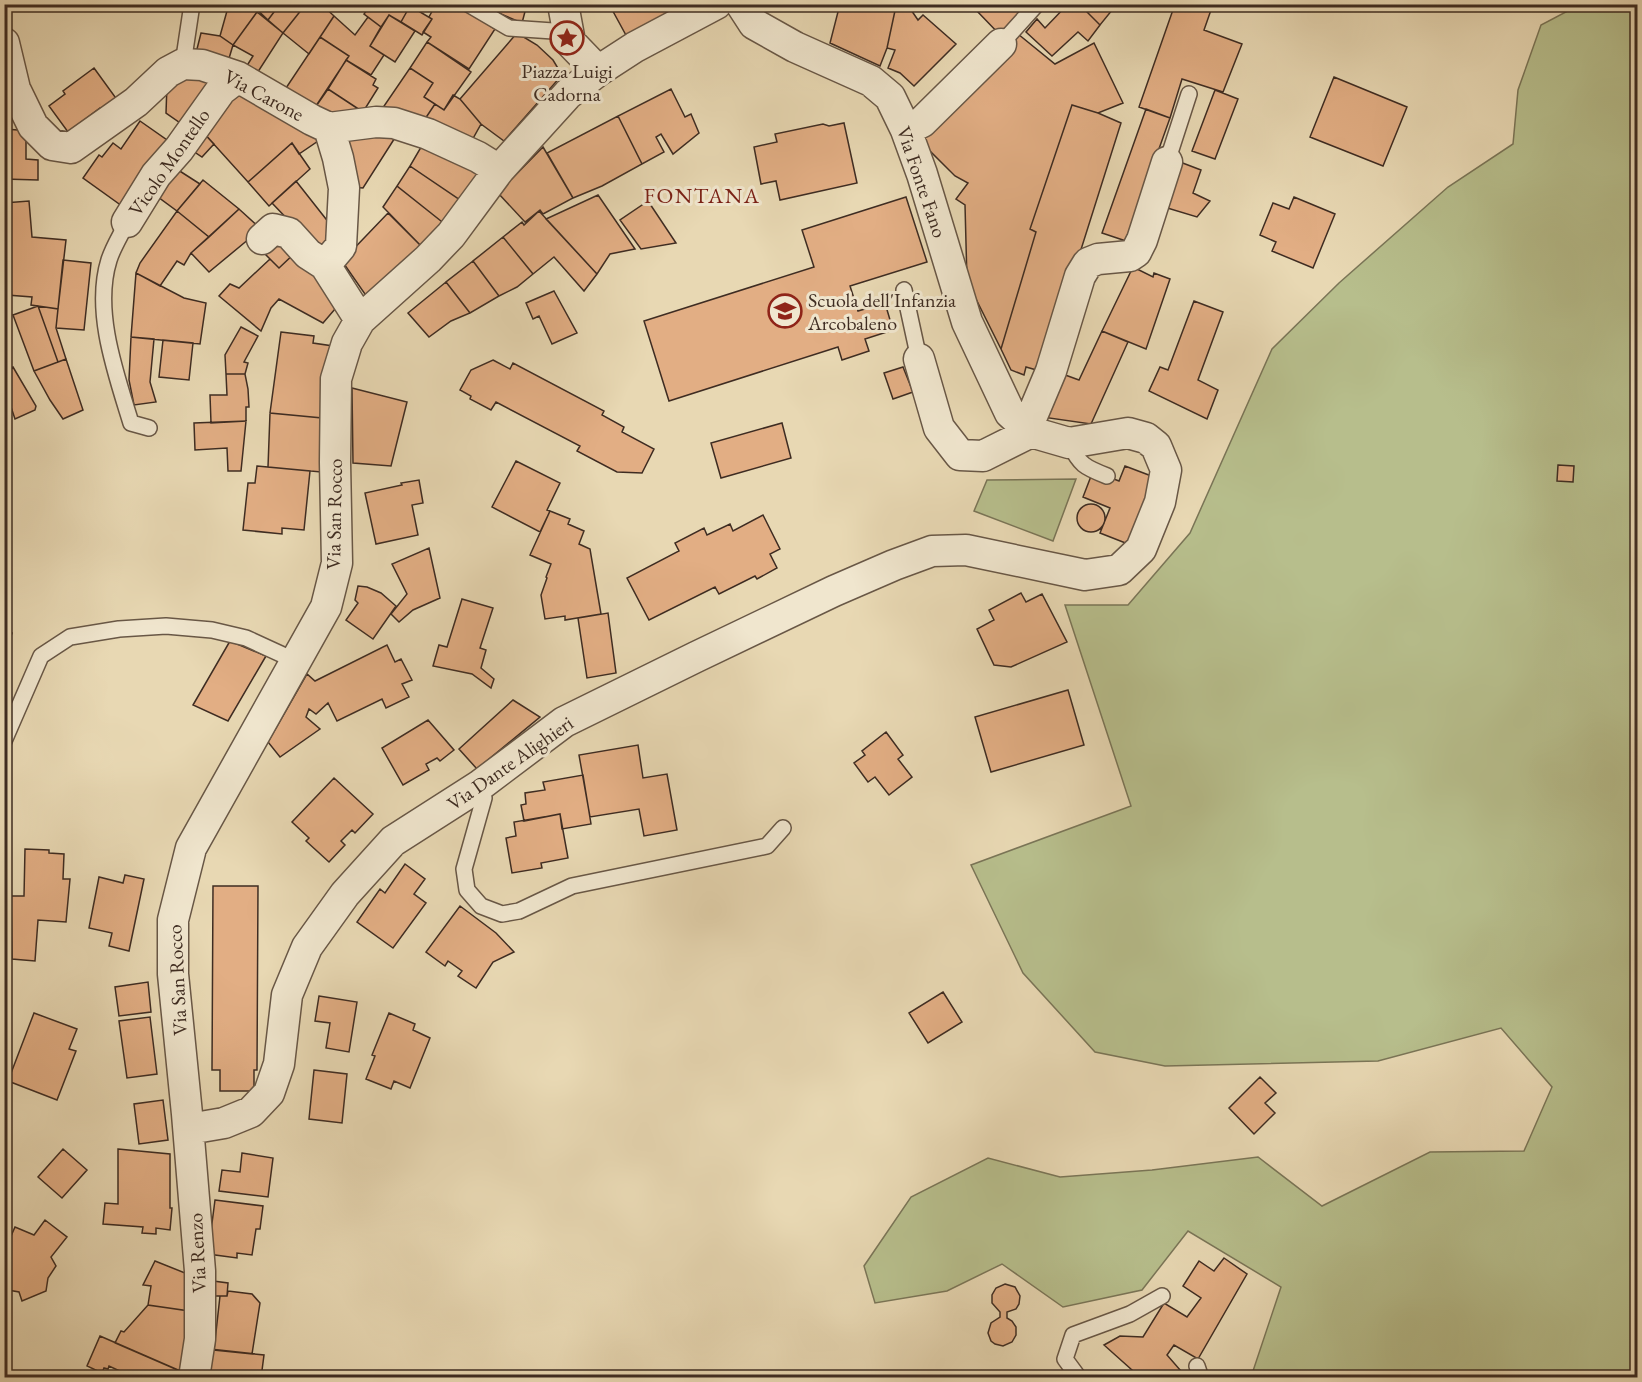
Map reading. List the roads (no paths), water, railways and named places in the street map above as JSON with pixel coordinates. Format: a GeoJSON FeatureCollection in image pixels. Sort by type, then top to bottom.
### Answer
{"type":"FeatureCollection","features":[{"type":"Feature","properties":{"kind":"street","name":"Via San Rocco"},"geometry":{"type":"LineString","coordinates":[[189,1129],[173,974],[173,920],[191,848],[326,607],[337,563],[336,379],[347,342],[360,320],[428,259],[451,235],[499,170],[568,94],[635,47],[716,4]]}},
{"type":"Feature","properties":{"kind":"street","name":"Via Fonte Fano"},"geometry":{"type":"LineString","coordinates":[[741,4],[754,24],[795,47],[871,81],[890,97],[906,130],[922,174],[967,322],[1010,413],[1029,430]]}},
{"type":"Feature","properties":{"kind":"street"},"geometry":{"type":"LineString","coordinates":[[566,18],[570,42],[598,71]]}},
{"type":"Feature","properties":{"kind":"street"},"geometry":{"type":"LineString","coordinates":[[4,43],[15,89],[33,126],[52,145],[70,148],[136,102],[168,72],[183,64]]}},
{"type":"Feature","properties":{"kind":"street"},"geometry":{"type":"LineString","coordinates":[[906,130],[922,122],[1000,44]]}},
{"type":"Feature","properties":{"kind":"street","name":"Via Carone"},"geometry":{"type":"LineString","coordinates":[[183,64],[202,65],[238,77],[329,128]]}},
{"type":"Feature","properties":{"kind":"street","name":"Vicolo Montello"},"geometry":{"type":"LineString","coordinates":[[127,222],[156,175],[179,149],[221,90],[238,77]]}},
{"type":"Feature","properties":{"kind":"street"},"geometry":{"type":"LineString","coordinates":[[325,266],[341,246],[344,188],[329,128],[375,122],[394,123],[428,134],[478,157],[499,170]]}},
{"type":"Feature","properties":{"kind":"street"},"geometry":{"type":"LineString","coordinates":[[919,359],[939,428],[960,455],[983,456],[1029,430],[1051,371],[1080,276],[1088,263],[1098,259],[1130,256],[1136,252],[1167,162]]}},
{"type":"Feature","properties":{"kind":"street"},"geometry":{"type":"LineString","coordinates":[[262,239],[273,229],[289,233],[308,254],[325,266],[360,320]]}},
{"type":"Feature","properties":{"kind":"street"},"geometry":{"type":"LineString","coordinates":[[1029,430],[1069,443]]}},
{"type":"Feature","properties":{"kind":"street","name":"Via Dante Alighieri"},"geometry":{"type":"LineString","coordinates":[[189,1129],[224,1123],[251,1112],[270,1093],[279,1064],[287,995],[307,946],[345,894],[393,841],[479,786],[564,722],[824,596],[932,551],[966,550],[1085,575],[1119,570],[1141,549],[1160,502],[1166,470],[1156,446],[1146,438],[1128,433],[1069,443]]}},
{"type":"Feature","properties":{"kind":"street","name":"Via Renzo"},"geometry":{"type":"LineString","coordinates":[[189,1129],[200,1271],[200,1339],[194,1377]]}},
{"type":"Feature","properties":{"kind":"lane"},"geometry":{"type":"LineString","coordinates":[[183,64],[192,4]]}},
{"type":"Feature","properties":{"kind":"lane"},"geometry":{"type":"LineString","coordinates":[[468,4],[509,28],[566,18]]}},
{"type":"Feature","properties":{"kind":"lane"},"geometry":{"type":"LineString","coordinates":[[1000,44],[1036,4]]}},
{"type":"Feature","properties":{"kind":"lane"},"geometry":{"type":"LineString","coordinates":[[1167,162],[1189,94]]}},
{"type":"Feature","properties":{"kind":"lane"},"geometry":{"type":"LineString","coordinates":[[127,222],[109,260],[103,295],[108,340],[131,423],[149,429]]}},
{"type":"Feature","properties":{"kind":"lane"},"geometry":{"type":"LineString","coordinates":[[904,290],[919,359]]}},
{"type":"Feature","properties":{"kind":"lane"},"geometry":{"type":"LineString","coordinates":[[1069,443],[1077,460],[1087,468],[1107,476]]}},
{"type":"Feature","properties":{"kind":"lane"},"geometry":{"type":"LineString","coordinates":[[4,741],[41,656],[70,637],[119,629],[166,626],[212,630],[246,638],[296,661]]}},
{"type":"Feature","properties":{"kind":"lane"},"geometry":{"type":"LineString","coordinates":[[479,786],[484,798],[464,869],[467,890],[481,906],[502,914],[519,911],[572,886],[767,846],[783,828]]}},
{"type":"Feature","properties":{"kind":"lane"},"geometry":{"type":"LineString","coordinates":[[1079,1377],[1065,1359],[1072,1335],[1131,1314],[1162,1296]]}},
{"type":"Feature","properties":{"kind":"place","name":"Piazza Luigi Cadorna"},"geometry":{"type":"Point","coordinates":[567,38]}},
{"type":"Feature","properties":{"kind":"place","name":"Scuola dell'Infanzia Arcobaleno"},"geometry":{"type":"Point","coordinates":[785,311]}},
{"type":"Feature","properties":{"kind":"district","name":"FONTANA"},"geometry":{"type":"Point","coordinates":[702,195]}}]}
